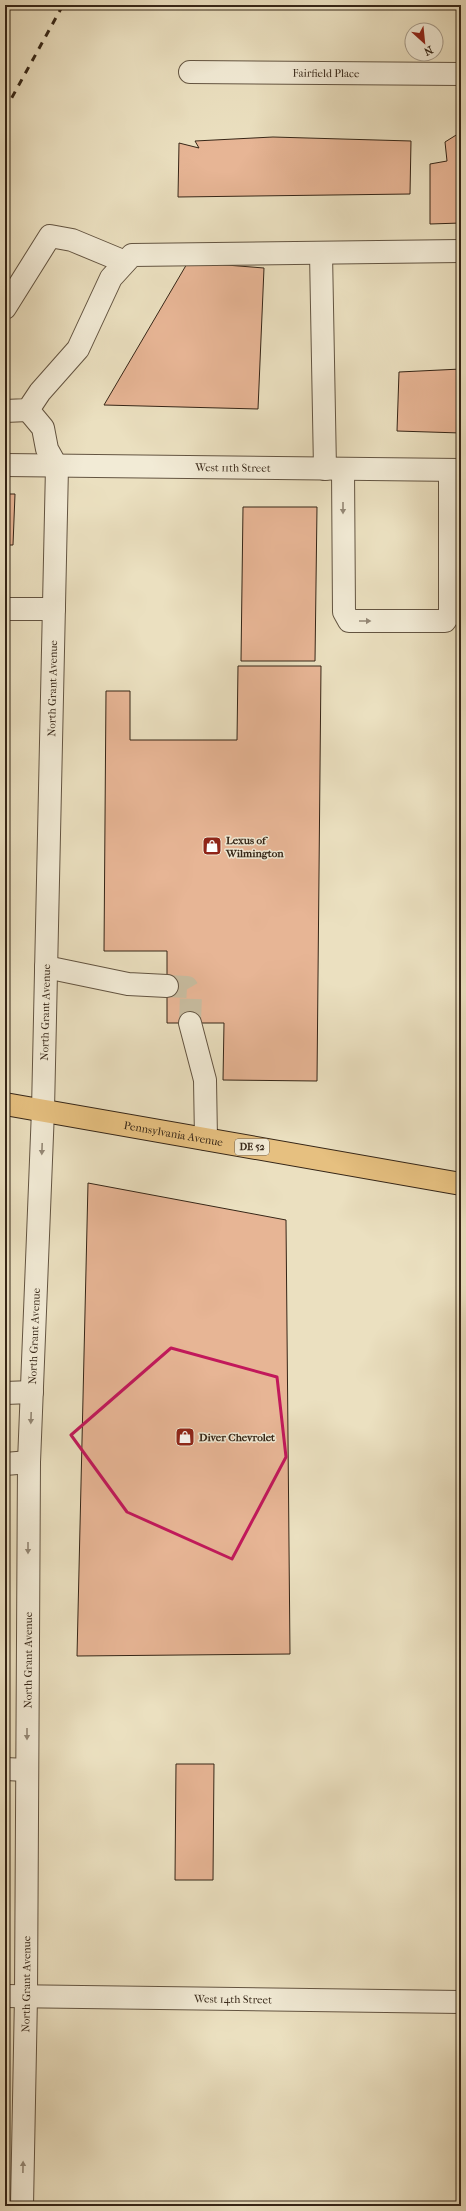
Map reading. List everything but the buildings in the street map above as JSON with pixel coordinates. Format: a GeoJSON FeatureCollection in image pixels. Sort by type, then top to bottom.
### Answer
{"type":"FeatureCollection","features":[{"type":"Feature","properties":{"kind":"main road","name":"Pennsylvania Avenue"},"geometry":{"type":"LineString","coordinates":[[5,1104],[206,1138],[461,1184]]}},
{"type":"Feature","properties":{"kind":"street","name":"Fairfield Place"},"geometry":{"type":"LineString","coordinates":[[190,72],[461,74]]}},
{"type":"Feature","properties":{"kind":"street"},"geometry":{"type":"LineString","coordinates":[[5,308],[50,236],[72,240],[126,262]]}},
{"type":"Feature","properties":{"kind":"street"},"geometry":{"type":"LineString","coordinates":[[28,410],[40,392],[78,349],[111,278],[132,255],[461,252]]}},
{"type":"Feature","properties":{"kind":"street"},"geometry":{"type":"LineString","coordinates":[[321,253],[344,612],[349,620],[445,621],[450,613],[455,470]]}},
{"type":"Feature","properties":{"kind":"street"},"geometry":{"type":"LineString","coordinates":[[5,411],[28,410]]}},
{"type":"Feature","properties":{"kind":"street"},"geometry":{"type":"LineString","coordinates":[[28,410],[43,428],[47,449],[57,467]]}},
{"type":"Feature","properties":{"kind":"street","name":"West 11th Street"},"geometry":{"type":"LineString","coordinates":[[5,465],[57,467],[455,470]]}},
{"type":"Feature","properties":{"kind":"street","name":"North Grant Avenue"},"geometry":{"type":"LineString","coordinates":[[22,2206],[16,1996],[27,1770],[29,1462],[43,1110],[57,467]]}},
{"type":"Feature","properties":{"kind":"street"},"geometry":{"type":"LineString","coordinates":[[5,609],[54,609]]}},
{"type":"Feature","properties":{"kind":"street"},"geometry":{"type":"LineString","coordinates":[[46,967],[121,982],[167,986]]}},
{"type":"Feature","properties":{"kind":"street"},"geometry":{"type":"LineString","coordinates":[[190,1023],[205,1080],[206,1138]]}},
{"type":"Feature","properties":{"kind":"street"},"geometry":{"type":"LineString","coordinates":[[5,1392],[32,1392]]}},
{"type":"Feature","properties":{"kind":"street"},"geometry":{"type":"LineString","coordinates":[[5,1464],[29,1462]]}},
{"type":"Feature","properties":{"kind":"street"},"geometry":{"type":"LineString","coordinates":[[5,1769],[27,1770]]}},
{"type":"Feature","properties":{"kind":"street","name":"West 14th Street"},"geometry":{"type":"LineString","coordinates":[[16,1996],[461,2002]]}},
{"type":"Feature","properties":{"kind":"highlighted area"},"geometry":{"type":"Polygon","coordinates":[[[171,1348],[277,1377],[286,1457],[232,1559],[127,1512],[71,1435],[171,1348]]]}},
{"type":"Feature","properties":{"kind":"tunnel"},"geometry":{"type":"LineString","coordinates":[[167,986],[187,987],[191,994],[190,1023]]}},
{"type":"Feature","properties":{"kind":"railway"},"geometry":{"type":"LineString","coordinates":[[5,110],[63,5]]}},
{"type":"Feature","properties":{"kind":"place","name":"Lexus of Wilmington"},"geometry":{"type":"Point","coordinates":[212,846]}},
{"type":"Feature","properties":{"kind":"place","name":"Diver Chevrolet"},"geometry":{"type":"Point","coordinates":[185,1437]}}]}
